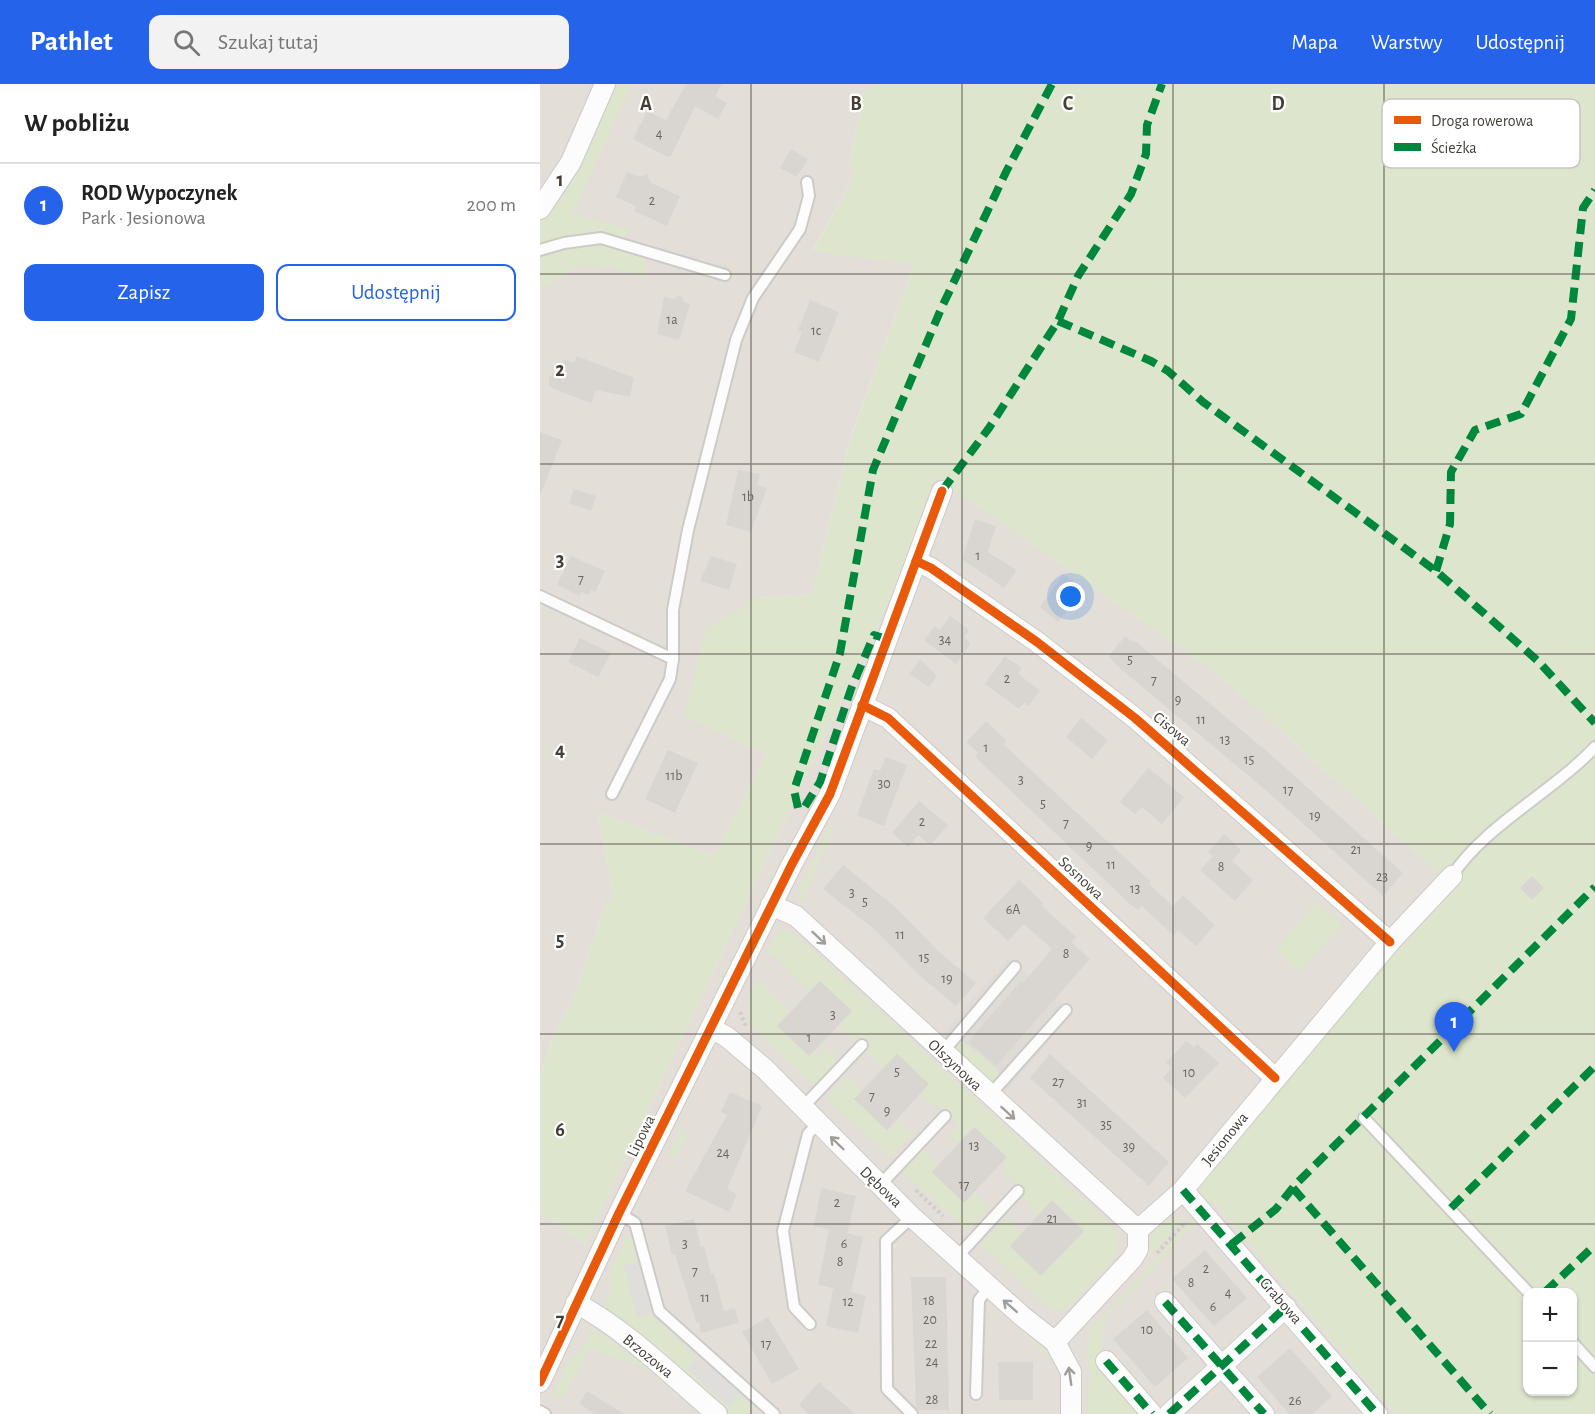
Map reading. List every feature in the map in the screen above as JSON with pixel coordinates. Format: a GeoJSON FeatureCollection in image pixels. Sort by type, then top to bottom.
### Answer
{"type":"FeatureCollection","features":[{"type":"Feature","properties":{"kind":"street"},"geometry":{"type":"LineString","coordinates":[[540,210],[571,162],[605,84]]}},
{"type":"Feature","properties":{"kind":"street","name":"Lipowa"},"geometry":{"type":"LineString","coordinates":[[540,1382],[619,1213],[771,905],[830,794],[942,491]]}},
{"type":"Feature","properties":{"kind":"street","name":"Cisowa"},"geometry":{"type":"LineString","coordinates":[[916,561],[931,568],[1037,642],[1135,718],[1390,942]]}},
{"type":"Feature","properties":{"kind":"street","name":"Sosnowa"},"geometry":{"type":"LineString","coordinates":[[862,705],[888,718],[1275,1078]]}},
{"type":"Feature","properties":{"kind":"street","name":"Jesionowa"},"geometry":{"type":"LineString","coordinates":[[1138,1230],[1183,1190],[1390,942],[1452,876]]}},
{"type":"Feature","properties":{"kind":"street","name":"Olszynowa"},"geometry":{"type":"LineString","coordinates":[[771,905],[796,916],[942,1053],[1138,1230]]}},
{"type":"Feature","properties":{"kind":"street","name":"Dębowa"},"geometry":{"type":"LineString","coordinates":[[711,1028],[727,1037],[765,1069],[817,1124],[912,1217],[989,1287],[1055,1342]]}},
{"type":"Feature","properties":{"kind":"street","name":"Grabowa"},"geometry":{"type":"LineString","coordinates":[[1183,1190],[1201,1208],[1377,1414]]}},
{"type":"Feature","properties":{"kind":"street"},"geometry":{"type":"LineString","coordinates":[[1071,1414],[1071,1372],[1055,1342],[1132,1259],[1138,1249],[1138,1230]]}},
{"type":"Feature","properties":{"kind":"street"},"geometry":{"type":"LineString","coordinates":[[1166,1302],[1264,1414]]}},
{"type":"Feature","properties":{"kind":"street","name":"Brzozowa"},"geometry":{"type":"LineString","coordinates":[[576,1304],[597,1315],[644,1351],[717,1414]]}},
{"type":"Feature","properties":{"kind":"street"},"geometry":{"type":"LineString","coordinates":[[1169,1414],[1286,1307]]}},
{"type":"Feature","properties":{"kind":"street"},"geometry":{"type":"LineString","coordinates":[[1106,1361],[1152,1414]]}},
{"type":"Feature","properties":{"kind":"lane"},"geometry":{"type":"LineString","coordinates":[[612,794],[670,679],[673,659],[673,610],[688,530],[733,350],[753,298],[800,229],[809,196],[807,182]]}},
{"type":"Feature","properties":{"kind":"lane"},"geometry":{"type":"LineString","coordinates":[[540,250],[564,243],[602,238],[725,275]]}},
{"type":"Feature","properties":{"kind":"lane"},"geometry":{"type":"LineString","coordinates":[[540,596],[673,659]]}},
{"type":"Feature","properties":{"kind":"lane"},"geometry":{"type":"LineString","coordinates":[[1452,876],[1459,864],[1482,842],[1595,747]]}},
{"type":"Feature","properties":{"kind":"lane"},"geometry":{"type":"LineString","coordinates":[[942,1053],[1015,967]]}},
{"type":"Feature","properties":{"kind":"lane"},"geometry":{"type":"LineString","coordinates":[[989,1096],[1066,1010]]}},
{"type":"Feature","properties":{"kind":"lane"},"geometry":{"type":"LineString","coordinates":[[802,1108],[862,1045]]}},
{"type":"Feature","properties":{"kind":"lane"},"geometry":{"type":"LineString","coordinates":[[880,1185],[945,1116]]}},
{"type":"Feature","properties":{"kind":"lane"},"geometry":{"type":"LineString","coordinates":[[1364,1118],[1523,1288]]}},
{"type":"Feature","properties":{"kind":"lane"},"geometry":{"type":"LineString","coordinates":[[810,1324],[794,1307],[783,1231],[808,1134],[817,1124]]}},
{"type":"Feature","properties":{"kind":"lane"},"geometry":{"type":"LineString","coordinates":[[957,1257],[1018,1191]]}},
{"type":"Feature","properties":{"kind":"lane"},"geometry":{"type":"LineString","coordinates":[[619,1213],[635,1223],[659,1311],[774,1414]]}},
{"type":"Feature","properties":{"kind":"lane"},"geometry":{"type":"LineString","coordinates":[[912,1217],[886,1241],[887,1389],[912,1414]]}},
{"type":"Feature","properties":{"kind":"lane"},"geometry":{"type":"LineString","coordinates":[[976,1394],[979,1300],[989,1287]]}},
{"type":"Feature","properties":{"kind":"lane"},"geometry":{"type":"LineString","coordinates":[[1577,1347],[1595,1367]]}},
{"type":"Feature","properties":{"kind":"lane"},"geometry":{"type":"LineString","coordinates":[[540,1411],[545,1414]]}},
{"type":"Feature","properties":{"kind":"path"},"geometry":{"type":"LineString","coordinates":[[894,1170],[947,1220]]}},
{"type":"Feature","properties":{"kind":"path"},"geometry":{"type":"LineString","coordinates":[[1149,1261],[1201,1208]]}},
{"type":"Feature","properties":{"kind":"shaded area"},"geometry":{"type":"Polygon","coordinates":[[[540,84],[877,84],[864,91],[849,166],[855,174],[813,250],[914,265],[851,436],[812,595],[755,598],[684,715],[766,754],[714,856],[598,813],[613,894],[602,914],[573,999],[553,1037],[540,1075],[540,84]]]}},
{"type":"Feature","properties":{"kind":"shaded area"},"geometry":{"type":"Polygon","coordinates":[[[935,476],[1218,674],[1456,889],[1353,998],[1213,1201],[1395,1414],[540,1414],[540,1213],[585,1244],[889,600],[935,476]]]}},
{"type":"Feature","properties":{"kind":"shaded area"},"geometry":{"type":"Polygon","coordinates":[[[1009,958],[1073,1013],[1002,1096],[939,1038],[1009,958]]]}},
{"type":"Feature","properties":{"kind":"shaded area"},"geometry":{"type":"Polygon","coordinates":[[[639,1262],[651,1314],[637,1317],[624,1266],[639,1262]]]}},
{"type":"Feature","properties":{"kind":"shaded area"},"geometry":{"type":"Polygon","coordinates":[[[697,1359],[739,1394],[728,1405],[688,1369],[697,1359]]]}},
{"type":"Feature","properties":{"kind":"green space"},"geometry":{"type":"Polygon","coordinates":[[[615,84],[632,84],[573,214],[630,229],[625,238],[573,234],[540,243],[540,222],[565,193],[576,176],[615,84]]]}},
{"type":"Feature","properties":{"kind":"green space"},"geometry":{"type":"Polygon","coordinates":[[[877,84],[1595,84],[1595,1414],[1395,1414],[1213,1201],[1208,1205],[1201,1196],[1200,1184],[1353,998],[1456,889],[1218,674],[935,477],[889,600],[585,1244],[540,1213],[540,1075],[553,1037],[573,999],[602,914],[613,894],[598,813],[714,856],[766,754],[684,716],[705,631],[755,598],[812,595],[851,437],[914,265],[813,251],[855,174],[849,167],[864,91],[877,84]]]}},
{"type":"Feature","properties":{"kind":"green space"},"geometry":{"type":"Polygon","coordinates":[[[595,244],[644,257],[645,276],[612,267],[580,265],[540,289],[540,256],[595,244]]]}},
{"type":"Feature","properties":{"kind":"green space"},"geometry":{"type":"Polygon","coordinates":[[[830,824],[834,825],[803,902],[797,895],[830,824]]]}},
{"type":"Feature","properties":{"kind":"green space"},"geometry":{"type":"Polygon","coordinates":[[[1316,903],[1342,924],[1300,972],[1275,950],[1316,903]]]}},
{"type":"Feature","properties":{"kind":"green space"},"geometry":{"type":"Polygon","coordinates":[[[788,929],[811,948],[772,956],[768,952],[775,937],[788,929]]]}},
{"type":"Feature","properties":{"kind":"green space"},"geometry":{"type":"Polygon","coordinates":[[[812,949],[1118,1231],[1117,1255],[1067,1309],[1050,1310],[980,1244],[1006,1217],[1022,1232],[1038,1215],[1024,1198],[1023,1190],[1002,1170],[1005,1167],[1002,1163],[1007,1157],[975,1127],[959,1144],[949,1135],[959,1125],[941,1106],[936,1109],[920,1094],[929,1084],[884,1068],[838,1025],[851,1011],[820,981],[809,992],[775,957],[812,949]]]}},
{"type":"Feature","properties":{"kind":"green space"},"geometry":{"type":"Polygon","coordinates":[[[758,980],[790,1012],[777,1026],[809,1056],[813,1052],[819,1056],[824,1050],[819,1045],[822,1043],[838,1061],[815,1087],[751,1026],[748,1002],[758,980]]]}},
{"type":"Feature","properties":{"kind":"green space"},"geometry":{"type":"Polygon","coordinates":[[[962,1040],[998,1070],[998,1078],[989,1082],[956,1052],[957,1044],[962,1040]]]}},
{"type":"Feature","properties":{"kind":"green space"},"geometry":{"type":"Polygon","coordinates":[[[847,1076],[862,1091],[855,1099],[886,1129],[895,1129],[897,1119],[913,1134],[890,1157],[826,1098],[847,1076]]]}},
{"type":"Feature","properties":{"kind":"green space"},"geometry":{"type":"Polygon","coordinates":[[[680,1130],[687,1134],[676,1159],[668,1155],[680,1130]]]}},
{"type":"Feature","properties":{"kind":"green space"},"geometry":{"type":"Polygon","coordinates":[[[923,1149],[939,1165],[932,1173],[964,1202],[974,1192],[989,1208],[968,1231],[901,1171],[923,1149]]]}},
{"type":"Feature","properties":{"kind":"green space"},"geometry":{"type":"Polygon","coordinates":[[[1186,1217],[1144,1262],[1154,1230],[1158,1225],[1173,1218],[1186,1217]]]}},
{"type":"Feature","properties":{"kind":"green space"},"geometry":{"type":"Polygon","coordinates":[[[1193,1218],[1197,1221],[1119,1306],[1115,1303],[1193,1218]]]}},
{"type":"Feature","properties":{"kind":"green space"},"geometry":{"type":"Polygon","coordinates":[[[626,1235],[633,1238],[639,1262],[625,1265],[637,1317],[651,1314],[696,1357],[686,1369],[728,1406],[739,1394],[752,1405],[749,1414],[725,1414],[604,1310],[611,1291],[608,1276],[626,1235]]]}},
{"type":"Feature","properties":{"kind":"green space"},"geometry":{"type":"Polygon","coordinates":[[[1113,1305],[1115,1307],[1103,1322],[1103,1371],[1141,1414],[1087,1414],[1090,1372],[1087,1346],[1091,1328],[1113,1305]]]}},
{"type":"Feature","properties":{"kind":"green space"},"geometry":{"type":"Polygon","coordinates":[[[1022,1325],[1044,1347],[1051,1360],[1019,1329],[1022,1325]]]}},
{"type":"Feature","properties":{"kind":"green space"},"geometry":{"type":"Polygon","coordinates":[[[593,1329],[655,1372],[590,1349],[563,1398],[553,1396],[570,1358],[581,1351],[593,1329]]]}},
{"type":"Feature","properties":{"kind":"building"},"geometry":{"type":"Polygon","coordinates":[[[686,84],[722,84],[715,96],[727,103],[718,119],[695,106],[670,158],[633,139],[647,111],[666,120],[686,84]]]}},
{"type":"Feature","properties":{"kind":"building"},"geometry":{"type":"Polygon","coordinates":[[[791,149],[808,159],[797,177],[780,168],[791,149]]]}},
{"type":"Feature","properties":{"kind":"building"},"geometry":{"type":"Polygon","coordinates":[[[627,172],[640,177],[647,174],[651,183],[680,196],[667,226],[634,211],[636,206],[616,197],[627,172]]]}},
{"type":"Feature","properties":{"kind":"building"},"geometry":{"type":"Polygon","coordinates":[[[680,295],[684,302],[690,304],[679,340],[657,334],[664,297],[674,299],[680,295]]]}},
{"type":"Feature","properties":{"kind":"building"},"geometry":{"type":"Polygon","coordinates":[[[810,300],[839,312],[819,362],[794,352],[802,332],[798,330],[810,300]]]}},
{"type":"Feature","properties":{"kind":"building"},"geometry":{"type":"Polygon","coordinates":[[[577,356],[634,378],[630,397],[596,390],[591,403],[549,385],[549,378],[553,373],[560,372],[564,359],[574,363],[577,356]]]}},
{"type":"Feature","properties":{"kind":"building"},"geometry":{"type":"Polygon","coordinates":[[[540,432],[562,440],[541,493],[540,493],[540,432]]]}},
{"type":"Feature","properties":{"kind":"building"},"geometry":{"type":"Polygon","coordinates":[[[738,470],[760,474],[757,485],[767,488],[751,532],[726,525],[738,470]]]}},
{"type":"Feature","properties":{"kind":"building"},"geometry":{"type":"Polygon","coordinates":[[[574,489],[596,496],[591,511],[569,503],[574,489]]]}},
{"type":"Feature","properties":{"kind":"building"},"geometry":{"type":"Polygon","coordinates":[[[975,519],[996,526],[988,552],[1017,570],[1004,588],[962,559],[975,519]]]}},
{"type":"Feature","properties":{"kind":"building"},"geometry":{"type":"Polygon","coordinates":[[[571,556],[605,571],[595,592],[591,590],[589,595],[581,592],[580,596],[557,585],[571,556]]]}},
{"type":"Feature","properties":{"kind":"building"},"geometry":{"type":"Polygon","coordinates":[[[711,556],[737,564],[729,590],[700,581],[711,556]]]}},
{"type":"Feature","properties":{"kind":"building"},"geometry":{"type":"Polygon","coordinates":[[[1063,574],[1083,588],[1058,622],[1040,607],[1063,574]]]}},
{"type":"Feature","properties":{"kind":"building"},"geometry":{"type":"Polygon","coordinates":[[[950,616],[969,630],[964,638],[971,643],[956,664],[924,640],[934,626],[940,630],[950,616]]]}},
{"type":"Feature","properties":{"kind":"building"},"geometry":{"type":"Polygon","coordinates":[[[1125,636],[1135,641],[1270,754],[1403,873],[1383,896],[1268,792],[1115,664],[1109,656],[1125,636]]]}},
{"type":"Feature","properties":{"kind":"building"},"geometry":{"type":"Polygon","coordinates":[[[580,638],[611,653],[598,677],[568,662],[580,638]]]}},
{"type":"Feature","properties":{"kind":"building"},"geometry":{"type":"Polygon","coordinates":[[[1005,656],[1022,668],[1018,674],[1040,690],[1029,706],[1024,702],[1019,709],[985,684],[1005,656]]]}},
{"type":"Feature","properties":{"kind":"building"},"geometry":{"type":"Polygon","coordinates":[[[920,659],[937,676],[929,687],[909,674],[920,659]]]}},
{"type":"Feature","properties":{"kind":"building"},"geometry":{"type":"Polygon","coordinates":[[[1081,718],[1108,740],[1092,759],[1066,737],[1081,718]]]}},
{"type":"Feature","properties":{"kind":"building"},"geometry":{"type":"Polygon","coordinates":[[[986,721],[1007,741],[1003,744],[1151,882],[1149,884],[1173,906],[1183,895],[1215,925],[1196,946],[1178,930],[1174,936],[1142,906],[1138,910],[1130,904],[975,757],[978,753],[966,742],[986,721]]]}},
{"type":"Feature","properties":{"kind":"building"},"geometry":{"type":"Polygon","coordinates":[[[668,750],[698,763],[675,813],[645,799],[668,750]]]}},
{"type":"Feature","properties":{"kind":"building"},"geometry":{"type":"Polygon","coordinates":[[[885,757],[907,765],[884,826],[857,815],[874,769],[880,771],[885,757]]]}},
{"type":"Feature","properties":{"kind":"building"},"geometry":{"type":"Polygon","coordinates":[[[1148,768],[1184,797],[1162,824],[1142,807],[1135,814],[1120,802],[1148,768]]]}},
{"type":"Feature","properties":{"kind":"building"},"geometry":{"type":"Polygon","coordinates":[[[919,801],[948,825],[930,845],[918,835],[908,847],[892,833],[919,801]]]}},
{"type":"Feature","properties":{"kind":"building"},"geometry":{"type":"Polygon","coordinates":[[[1224,834],[1241,850],[1232,861],[1253,880],[1235,901],[1200,870],[1213,856],[1208,852],[1224,834]]]}},
{"type":"Feature","properties":{"kind":"building"},"geometry":{"type":"Polygon","coordinates":[[[843,865],[894,906],[939,952],[976,983],[956,1006],[919,975],[874,929],[823,889],[843,865]]]}},
{"type":"Feature","properties":{"kind":"building"},"geometry":{"type":"Polygon","coordinates":[[[1532,876],[1544,888],[1532,900],[1520,888],[1532,876]]]}},
{"type":"Feature","properties":{"kind":"building"},"geometry":{"type":"Polygon","coordinates":[[[1019,880],[1043,903],[1041,905],[1076,937],[1071,942],[1090,959],[996,1066],[968,1042],[1052,949],[1024,924],[1008,941],[983,918],[1019,880]]]}},
{"type":"Feature","properties":{"kind":"building"},"geometry":{"type":"Polygon","coordinates":[[[820,981],[852,1011],[809,1056],[777,1026],[820,981]]]}},
{"type":"Feature","properties":{"kind":"building"},"geometry":{"type":"Polygon","coordinates":[[[1186,1041],[1194,1047],[1197,1044],[1219,1063],[1185,1098],[1163,1078],[1172,1067],[1166,1063],[1186,1041]]]}},
{"type":"Feature","properties":{"kind":"building"},"geometry":{"type":"Polygon","coordinates":[[[897,1054],[929,1084],[887,1130],[854,1099],[897,1054]]]}},
{"type":"Feature","properties":{"kind":"building"},"geometry":{"type":"Polygon","coordinates":[[[1050,1054],[1169,1162],[1149,1186],[1030,1078],[1050,1054]]]}},
{"type":"Feature","properties":{"kind":"building"},"geometry":{"type":"Polygon","coordinates":[[[730,1092],[762,1106],[727,1189],[737,1194],[729,1212],[685,1191],[727,1115],[721,1112],[730,1092]]]}},
{"type":"Feature","properties":{"kind":"building"},"geometry":{"type":"Polygon","coordinates":[[[974,1127],[1007,1157],[964,1203],[932,1172],[974,1127]]]}},
{"type":"Feature","properties":{"kind":"building"},"geometry":{"type":"Polygon","coordinates":[[[821,1188],[856,1196],[847,1233],[863,1237],[851,1292],[866,1296],[858,1333],[826,1326],[833,1288],[818,1285],[829,1229],[814,1226],[821,1188]]]}},
{"type":"Feature","properties":{"kind":"building"},"geometry":{"type":"Polygon","coordinates":[[[1052,1200],[1084,1231],[1041,1276],[1010,1246],[1052,1200]]]}},
{"type":"Feature","properties":{"kind":"building"},"geometry":{"type":"Polygon","coordinates":[[[694,1219],[711,1274],[714,1273],[724,1311],[735,1308],[739,1323],[701,1333],[675,1254],[672,1255],[665,1226],[694,1219]]]}},
{"type":"Feature","properties":{"kind":"building"},"geometry":{"type":"Polygon","coordinates":[[[1205,1250],[1247,1298],[1214,1326],[1172,1279],[1205,1250]]]}},
{"type":"Feature","properties":{"kind":"building"},"geometry":{"type":"Polygon","coordinates":[[[911,1277],[946,1277],[949,1410],[918,1410],[916,1407],[911,1277]]]}},
{"type":"Feature","properties":{"kind":"building"},"geometry":{"type":"Polygon","coordinates":[[[1147,1310],[1188,1358],[1155,1387],[1113,1339],[1147,1310]]]}},
{"type":"Feature","properties":{"kind":"building"},"geometry":{"type":"Polygon","coordinates":[[[768,1317],[799,1369],[772,1384],[742,1332],[768,1317]]]}},
{"type":"Feature","properties":{"kind":"building"},"geometry":{"type":"Polygon","coordinates":[[[1290,1348],[1332,1396],[1313,1414],[1289,1414],[1257,1377],[1290,1348]]]}},
{"type":"Feature","properties":{"kind":"building"},"geometry":{"type":"Polygon","coordinates":[[[998,1362],[1033,1362],[1033,1400],[999,1400],[998,1362]]]}},
{"type":"Feature","properties":{"kind":"building"},"geometry":{"type":"Polygon","coordinates":[[[819,1382],[855,1414],[809,1414],[799,1405],[819,1382]]]}},
{"type":"Feature","properties":{"kind":"building"},"geometry":{"type":"Polygon","coordinates":[[[587,1391],[624,1414],[596,1414],[579,1404],[587,1391]]]}},
{"type":"Feature","properties":{"kind":"marked path"},"geometry":{"type":"LineString","coordinates":[[887,639],[874,635],[851,689],[820,782],[804,808],[798,808],[794,790],[840,653],[873,470],[941,309],[1006,172],[1052,84]]}},
{"type":"Feature","properties":{"kind":"marked path"},"geometry":{"type":"LineString","coordinates":[[942,491],[989,428],[1058,321],[1078,276],[1131,194],[1146,154],[1147,125],[1162,84]]}},
{"type":"Feature","properties":{"kind":"marked path"},"geometry":{"type":"LineString","coordinates":[[1436,571],[1450,524],[1451,472],[1475,430],[1521,414],[1571,319],[1583,208],[1595,190]]}},
{"type":"Feature","properties":{"kind":"marked path"},"geometry":{"type":"LineString","coordinates":[[1058,321],[1151,361],[1168,371],[1203,402],[1436,571],[1538,661],[1595,723]]}},
{"type":"Feature","properties":{"kind":"marked path"},"geometry":{"type":"LineString","coordinates":[[1232,1244],[1276,1209],[1295,1185],[1595,887]]}},
{"type":"Feature","properties":{"kind":"marked path"},"geometry":{"type":"LineString","coordinates":[[1451,1208],[1595,1066]]}},
{"type":"Feature","properties":{"kind":"marked path"},"geometry":{"type":"LineString","coordinates":[[1293,1188],[1490,1414]]}},
{"type":"Feature","properties":{"kind":"marked path"},"geometry":{"type":"LineString","coordinates":[[1183,1190],[1377,1414]]}},
{"type":"Feature","properties":{"kind":"marked path"},"geometry":{"type":"LineString","coordinates":[[1549,1288],[1595,1245]]}},
{"type":"Feature","properties":{"kind":"marked path"},"geometry":{"type":"LineString","coordinates":[[1165,1302],[1264,1414]]}},
{"type":"Feature","properties":{"kind":"marked path"},"geometry":{"type":"LineString","coordinates":[[1169,1414],[1286,1307]]}},
{"type":"Feature","properties":{"kind":"marked path"},"geometry":{"type":"LineString","coordinates":[[1106,1361],[1152,1414]]}},
{"type":"Feature","properties":{"kind":"cycle path"},"geometry":{"type":"LineString","coordinates":[[540,1382],[619,1213],[792,864],[830,794],[942,491]]}},
{"type":"Feature","properties":{"kind":"cycle path"},"geometry":{"type":"LineString","coordinates":[[916,561],[931,568],[1037,642],[1135,718],[1390,942]]}},
{"type":"Feature","properties":{"kind":"cycle path"},"geometry":{"type":"LineString","coordinates":[[862,705],[888,718],[1275,1078]]}},
{"type":"Feature","properties":{"kind":"place","name":"ROD Wypoczynek"},"geometry":{"type":"Point","coordinates":[1454,1052]}}]}
